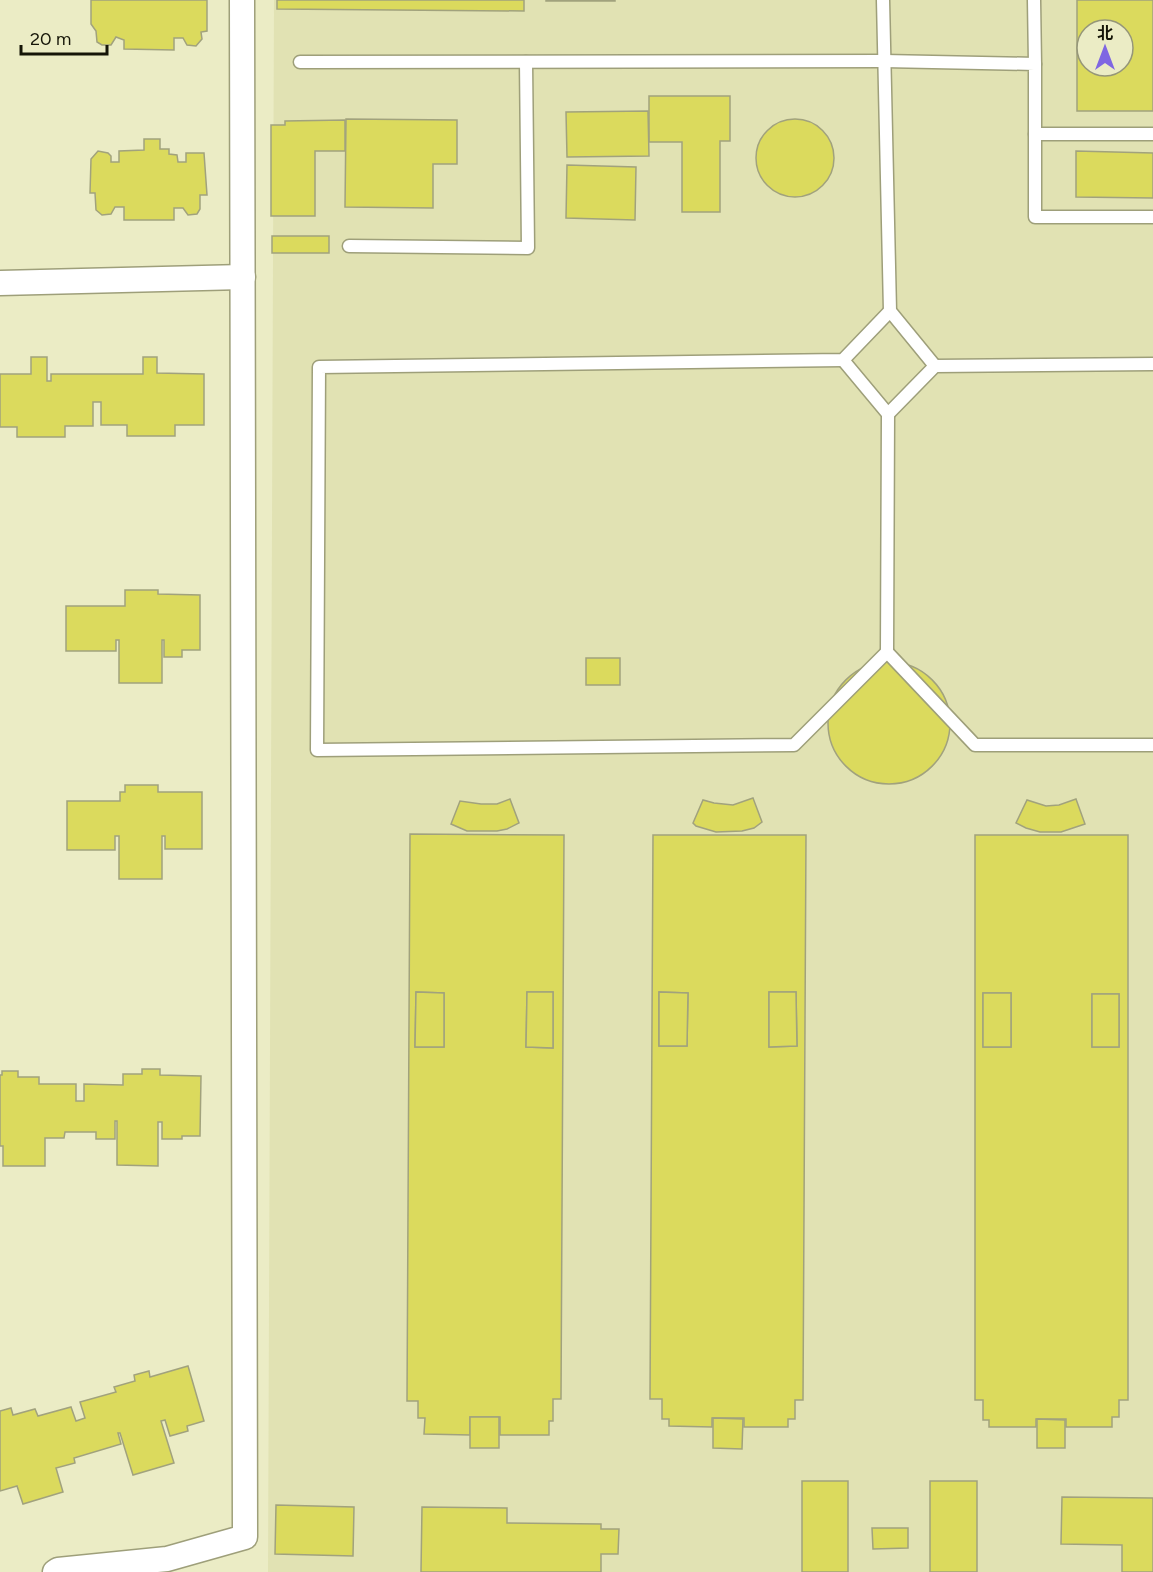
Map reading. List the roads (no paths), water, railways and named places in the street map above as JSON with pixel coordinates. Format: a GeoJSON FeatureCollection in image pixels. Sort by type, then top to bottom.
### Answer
{"type":"FeatureCollection","features":[{"type":"Feature","properties":{"kind":"street"},"geometry":{"type":"LineString","coordinates":[[55,1572],[167,1560],[245,1537],[242,0]]}},
{"type":"Feature","properties":{"kind":"street"},"geometry":{"type":"LineString","coordinates":[[0,283],[243,277]]}},
{"type":"Feature","properties":{"kind":"lane"},"geometry":{"type":"LineString","coordinates":[[883,0],[890,311],[935,366]]}},
{"type":"Feature","properties":{"kind":"lane"},"geometry":{"type":"LineString","coordinates":[[1034,0],[1035,217],[1153,217]]}},
{"type":"Feature","properties":{"kind":"lane"},"geometry":{"type":"LineString","coordinates":[[300,62],[884,61],[1035,64]]}},
{"type":"Feature","properties":{"kind":"lane"},"geometry":{"type":"LineString","coordinates":[[349,246],[528,248],[526,62]]}},
{"type":"Feature","properties":{"kind":"lane"},"geometry":{"type":"LineString","coordinates":[[1035,134],[1153,134]]}},
{"type":"Feature","properties":{"kind":"lane"},"geometry":{"type":"LineString","coordinates":[[887,652],[794,745],[317,750],[319,367],[843,360],[890,311]]}},
{"type":"Feature","properties":{"kind":"lane"},"geometry":{"type":"LineString","coordinates":[[843,360],[888,414],[887,652],[975,745],[1153,745]]}},
{"type":"Feature","properties":{"kind":"lane"},"geometry":{"type":"LineString","coordinates":[[888,414],[935,366],[1153,364]]}}]}
